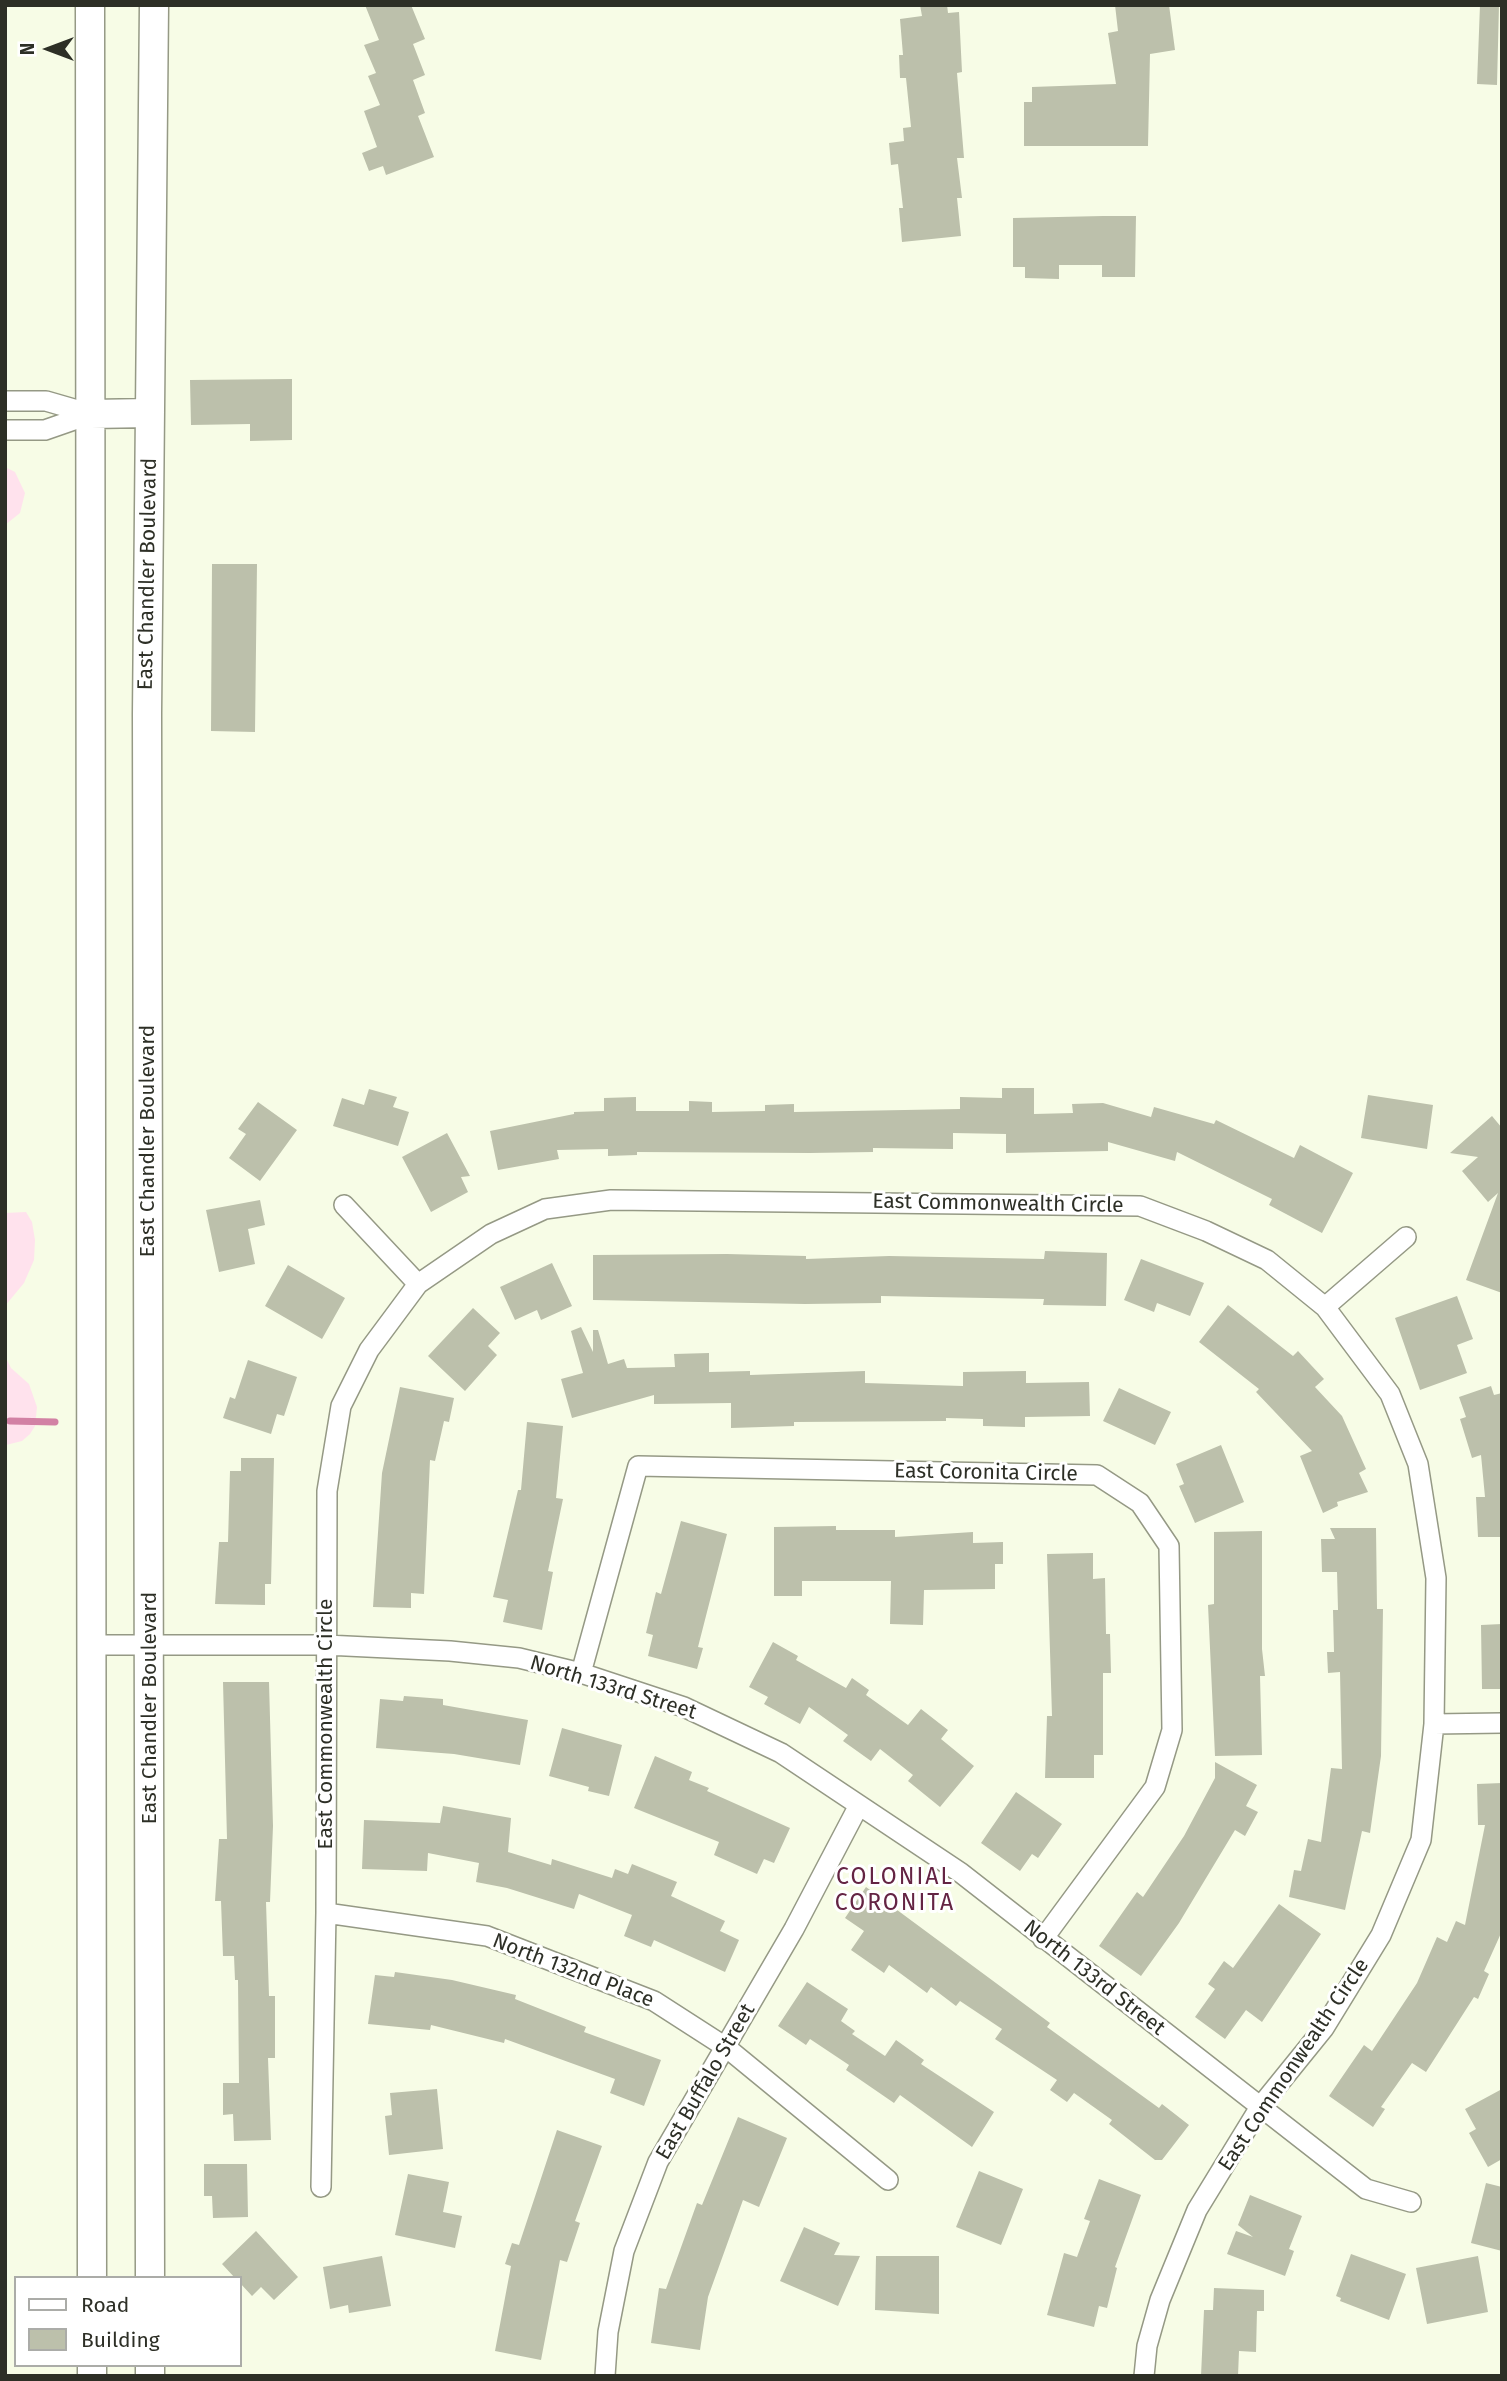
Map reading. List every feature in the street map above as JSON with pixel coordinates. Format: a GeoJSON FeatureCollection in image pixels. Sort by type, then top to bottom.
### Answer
{"type":"FeatureCollection","features":[{"type":"Feature","properties":{"kind":"main road"},"geometry":{"type":"LineString","coordinates":[[90,5],[92,2276]]}},
{"type":"Feature","properties":{"kind":"main road","name":"East Chandler Boulevard"},"geometry":{"type":"LineString","coordinates":[[150,2276],[151,1643],[147,753],[154,5]]}},
{"type":"Feature","properties":{"kind":"main road"},"geometry":{"type":"LineString","coordinates":[[91,414],[150,413]]}},
{"type":"Feature","properties":{"kind":"street"},"geometry":{"type":"LineString","coordinates":[[5,401],[46,401],[91,414]]}},
{"type":"Feature","properties":{"kind":"street"},"geometry":{"type":"LineString","coordinates":[[5,430],[46,430],[91,414]]}},
{"type":"Feature","properties":{"kind":"street","name":"East Commonwealth Circle"},"geometry":{"type":"LineString","coordinates":[[321,2188],[326,1913],[327,1491],[341,1406],[369,1350],[418,1284],[491,1234],[545,1209],[611,1200],[1140,1206],[1206,1231],[1267,1260],[1325,1307],[1390,1394],[1418,1464],[1436,1578],[1434,1724],[1421,1840],[1381,1935],[1324,2028],[1260,2107],[1197,2210],[1160,2300],[1147,2346],[1144,2376]]}},
{"type":"Feature","properties":{"kind":"street"},"geometry":{"type":"LineString","coordinates":[[344,1205],[418,1284]]}},
{"type":"Feature","properties":{"kind":"street"},"geometry":{"type":"LineString","coordinates":[[1325,1307],[1406,1237]]}},
{"type":"Feature","properties":{"kind":"street","name":"East Coronita Circle"},"geometry":{"type":"LineString","coordinates":[[581,1673],[638,1466],[1097,1475],[1140,1503],[1169,1546],[1172,1730],[1155,1787],[1044,1939]]}},
{"type":"Feature","properties":{"kind":"street","name":"North 133rd Street"},"geometry":{"type":"LineString","coordinates":[[93,1645],[326,1644],[519,1658],[581,1673],[684,1707],[770,1747],[961,1873],[1366,2189],[1411,2202]]}},
{"type":"Feature","properties":{"kind":"street"},"geometry":{"type":"LineString","coordinates":[[1434,1724],[1502,1723]]}},
{"type":"Feature","properties":{"kind":"street","name":"East Buffalo Street"},"geometry":{"type":"LineString","coordinates":[[605,2376],[608,2332],[624,2251],[658,2162],[727,2048],[858,1807]]}},
{"type":"Feature","properties":{"kind":"street","name":"North 132nd Place"},"geometry":{"type":"LineString","coordinates":[[326,1913],[487,1936],[654,2001],[727,2048],[888,2180]]}},
{"type":"Feature","properties":{"kind":"shaded area"},"geometry":{"type":"Polygon","coordinates":[[[5,467],[15,472],[25,493],[20,513],[5,525],[5,467]]]}},
{"type":"Feature","properties":{"kind":"shaded area"},"geometry":{"type":"Polygon","coordinates":[[[26,1212],[32,1222],[35,1240],[34,1260],[24,1283],[5,1306],[5,1213],[26,1212]]]}},
{"type":"Feature","properties":{"kind":"shaded area"},"geometry":{"type":"Polygon","coordinates":[[[5,1356],[11,1368],[29,1384],[37,1407],[35,1426],[30,1434],[22,1441],[6,1445],[5,1356]]]}},
{"type":"Feature","properties":{"kind":"building"},"geometry":{"type":"Polygon","coordinates":[[[365,5],[411,5],[425,39],[413,44],[425,75],[413,80],[425,113],[418,116],[434,157],[386,175],[383,166],[369,171],[362,153],[377,147],[364,111],[380,105],[368,76],[376,73],[364,45],[379,40],[365,5]]]}},
{"type":"Feature","properties":{"kind":"building"},"geometry":{"type":"Polygon","coordinates":[[[920,5],[947,5],[948,13],[959,12],[962,72],[957,73],[964,158],[957,158],[962,198],[957,198],[961,236],[902,242],[899,208],[903,208],[898,164],[891,165],[889,143],[904,141],[903,128],[911,127],[906,78],[900,78],[899,55],[903,55],[900,19],[922,16],[920,5]]]}},
{"type":"Feature","properties":{"kind":"building"},"geometry":{"type":"Polygon","coordinates":[[[1115,5],[1169,5],[1175,50],[1150,54],[1148,146],[1024,146],[1024,102],[1032,102],[1032,87],[1116,84],[1108,33],[1118,31],[1115,5]]]}},
{"type":"Feature","properties":{"kind":"building"},"geometry":{"type":"Polygon","coordinates":[[[1480,5],[1499,5],[1497,85],[1477,84],[1480,5]]]}},
{"type":"Feature","properties":{"kind":"building"},"geometry":{"type":"Polygon","coordinates":[[[1136,216],[1135,277],[1102,277],[1102,265],[1059,265],[1059,279],[1025,278],[1025,267],[1013,267],[1013,218],[1136,216]]]}},
{"type":"Feature","properties":{"kind":"building"},"geometry":{"type":"Polygon","coordinates":[[[292,379],[292,440],[250,441],[250,424],[191,425],[190,380],[292,379]]]}},
{"type":"Feature","properties":{"kind":"building"},"geometry":{"type":"Polygon","coordinates":[[[212,564],[257,564],[255,732],[211,731],[212,564]]]}},
{"type":"Feature","properties":{"kind":"building"},"geometry":{"type":"Polygon","coordinates":[[[1002,1088],[1034,1088],[1034,1114],[1073,1113],[1072,1104],[1103,1103],[1151,1117],[1154,1107],[1214,1124],[1216,1120],[1294,1158],[1300,1145],[1353,1173],[1322,1233],[1269,1205],[1272,1199],[1177,1152],[1175,1161],[1108,1142],[1108,1151],[1006,1153],[1006,1134],[953,1133],[953,1149],[873,1148],[873,1152],[810,1153],[637,1152],[637,1155],[608,1156],[608,1149],[557,1150],[559,1159],[498,1170],[490,1131],[574,1112],[604,1111],[604,1098],[636,1097],[636,1111],[689,1111],[689,1101],[712,1102],[712,1112],[765,1111],[765,1105],[794,1104],[794,1112],[960,1109],[960,1097],[1002,1098],[1002,1088]]]}},
{"type":"Feature","properties":{"kind":"building"},"geometry":{"type":"Polygon","coordinates":[[[369,1089],[397,1097],[393,1107],[409,1112],[398,1146],[333,1126],[342,1098],[364,1105],[369,1089]]]}},
{"type":"Feature","properties":{"kind":"building"},"geometry":{"type":"Polygon","coordinates":[[[1368,1095],[1433,1105],[1427,1149],[1361,1138],[1368,1095]]]}},
{"type":"Feature","properties":{"kind":"building"},"geometry":{"type":"Polygon","coordinates":[[[258,1102],[297,1130],[260,1181],[229,1158],[246,1134],[238,1129],[258,1102]]]}},
{"type":"Feature","properties":{"kind":"building"},"geometry":{"type":"Polygon","coordinates":[[[1492,1116],[1502,1128],[1502,1293],[1466,1280],[1498,1193],[1488,1202],[1462,1171],[1478,1157],[1450,1153],[1492,1116]]]}},
{"type":"Feature","properties":{"kind":"building"},"geometry":{"type":"Polygon","coordinates":[[[447,1133],[470,1176],[461,1177],[468,1192],[431,1212],[402,1157],[447,1133]]]}},
{"type":"Feature","properties":{"kind":"building"},"geometry":{"type":"Polygon","coordinates":[[[260,1200],[265,1225],[248,1229],[255,1264],[219,1272],[206,1210],[260,1200]]]}},
{"type":"Feature","properties":{"kind":"building"},"geometry":{"type":"Polygon","coordinates":[[[1045,1251],[1107,1253],[1106,1306],[1043,1305],[1044,1299],[881,1296],[881,1303],[593,1300],[593,1255],[727,1254],[806,1256],[806,1259],[889,1256],[1044,1259],[1045,1251]]]}},
{"type":"Feature","properties":{"kind":"building"},"geometry":{"type":"Polygon","coordinates":[[[1141,1259],[1204,1283],[1190,1316],[1157,1303],[1154,1312],[1124,1300],[1141,1259]]]}},
{"type":"Feature","properties":{"kind":"building"},"geometry":{"type":"Polygon","coordinates":[[[552,1263],[572,1306],[541,1320],[537,1310],[515,1320],[500,1287],[552,1263]]]}},
{"type":"Feature","properties":{"kind":"building"},"geometry":{"type":"Polygon","coordinates":[[[288,1265],[345,1298],[322,1339],[265,1306],[288,1265]]]}},
{"type":"Feature","properties":{"kind":"building"},"geometry":{"type":"Polygon","coordinates":[[[1457,1296],[1473,1339],[1457,1345],[1467,1373],[1420,1390],[1395,1318],[1457,1296]]]}},
{"type":"Feature","properties":{"kind":"building"},"geometry":{"type":"Polygon","coordinates":[[[1228,1305],[1293,1356],[1298,1351],[1324,1379],[1315,1387],[1342,1416],[1366,1469],[1359,1473],[1368,1492],[1337,1502],[1338,1506],[1323,1513],[1300,1456],[1312,1451],[1256,1392],[1259,1389],[1199,1342],[1228,1305]]]}},
{"type":"Feature","properties":{"kind":"building"},"geometry":{"type":"Polygon","coordinates":[[[473,1308],[500,1333],[488,1346],[497,1355],[465,1391],[428,1356],[473,1308]]]}},
{"type":"Feature","properties":{"kind":"building"},"geometry":{"type":"Polygon","coordinates":[[[581,1327],[593,1352],[593,1330],[598,1330],[608,1364],[624,1359],[627,1368],[675,1367],[674,1354],[709,1353],[709,1372],[750,1371],[750,1375],[865,1371],[865,1383],[963,1386],[963,1372],[1026,1371],[1026,1383],[1089,1382],[1090,1416],[1025,1417],[1025,1427],[983,1426],[983,1419],[946,1418],[946,1421],[794,1422],[794,1426],[731,1428],[731,1403],[654,1404],[654,1395],[572,1418],[561,1379],[583,1373],[571,1331],[581,1327]]]}},
{"type":"Feature","properties":{"kind":"building"},"geometry":{"type":"Polygon","coordinates":[[[248,1360],[297,1377],[284,1416],[277,1414],[271,1434],[223,1418],[230,1397],[235,1399],[248,1360]]]}},
{"type":"Feature","properties":{"kind":"building"},"geometry":{"type":"Polygon","coordinates":[[[1491,1386],[1494,1395],[1502,1393],[1502,1537],[1478,1537],[1476,1497],[1485,1497],[1481,1455],[1472,1458],[1460,1419],[1466,1417],[1459,1397],[1491,1386]]]}},
{"type":"Feature","properties":{"kind":"building"},"geometry":{"type":"Polygon","coordinates":[[[400,1387],[454,1398],[449,1422],[444,1421],[435,1461],[430,1460],[424,1594],[411,1593],[411,1608],[373,1607],[382,1473],[400,1387]]]}},
{"type":"Feature","properties":{"kind":"building"},"geometry":{"type":"Polygon","coordinates":[[[1119,1388],[1171,1412],[1155,1445],[1103,1421],[1119,1388]]]}},
{"type":"Feature","properties":{"kind":"building"},"geometry":{"type":"Polygon","coordinates":[[[527,1422],[563,1426],[556,1498],[563,1499],[548,1571],[553,1572],[542,1630],[503,1622],[508,1600],[493,1597],[518,1490],[521,1490],[527,1422]]]}},
{"type":"Feature","properties":{"kind":"building"},"geometry":{"type":"Polygon","coordinates":[[[1221,1445],[1244,1502],[1195,1523],[1179,1486],[1184,1484],[1176,1464],[1221,1445]]]}},
{"type":"Feature","properties":{"kind":"building"},"geometry":{"type":"Polygon","coordinates":[[[241,1458],[274,1458],[271,1584],[265,1584],[265,1605],[215,1604],[219,1542],[228,1542],[230,1471],[241,1471],[241,1458]]]}},
{"type":"Feature","properties":{"kind":"building"},"geometry":{"type":"Polygon","coordinates":[[[681,1521],[727,1534],[698,1647],[703,1648],[697,1669],[648,1656],[653,1635],[646,1633],[656,1592],[661,1594],[681,1521]]]}},
{"type":"Feature","properties":{"kind":"building"},"geometry":{"type":"Polygon","coordinates":[[[836,1526],[836,1530],[895,1530],[895,1537],[973,1532],[973,1543],[1003,1542],[1003,1564],[995,1564],[995,1589],[924,1590],[923,1625],[890,1624],[891,1581],[802,1581],[802,1596],[774,1596],[774,1527],[836,1526]]]}},
{"type":"Feature","properties":{"kind":"building"},"geometry":{"type":"Polygon","coordinates":[[[1330,1528],[1376,1528],[1377,1609],[1383,1609],[1381,1756],[1370,1833],[1362,1831],[1345,1910],[1289,1897],[1294,1870],[1301,1871],[1308,1839],[1321,1842],[1331,1768],[1342,1769],[1340,1672],[1328,1673],[1327,1652],[1334,1652],[1333,1610],[1338,1610],[1337,1572],[1322,1572],[1321,1539],[1335,1539],[1330,1528]]]}},
{"type":"Feature","properties":{"kind":"building"},"geometry":{"type":"Polygon","coordinates":[[[1262,1531],[1262,1649],[1265,1676],[1260,1676],[1262,1755],[1215,1756],[1208,1605],[1214,1604],[1214,1532],[1262,1531]]]}},
{"type":"Feature","properties":{"kind":"building"},"geometry":{"type":"Polygon","coordinates":[[[1093,1553],[1093,1579],[1105,1578],[1106,1634],[1110,1634],[1111,1673],[1103,1673],[1103,1755],[1094,1755],[1094,1778],[1045,1778],[1047,1716],[1052,1716],[1047,1554],[1093,1553]]]}},
{"type":"Feature","properties":{"kind":"building"},"geometry":{"type":"Polygon","coordinates":[[[1502,1624],[1502,1689],[1482,1689],[1481,1625],[1502,1624]]]}},
{"type":"Feature","properties":{"kind":"building"},"geometry":{"type":"Polygon","coordinates":[[[773,1642],[798,1656],[796,1660],[846,1688],[852,1678],[869,1690],[866,1695],[908,1725],[921,1709],[948,1730],[941,1739],[974,1766],[940,1807],[908,1781],[913,1775],[880,1749],[871,1761],[843,1741],[848,1735],[809,1707],[800,1724],[764,1704],[768,1697],[749,1687],[773,1642]]]}},
{"type":"Feature","properties":{"kind":"building"},"geometry":{"type":"Polygon","coordinates":[[[223,1682],[269,1682],[273,1826],[270,1902],[266,1902],[269,1996],[275,1996],[275,2058],[268,2058],[271,2140],[234,2141],[233,2114],[223,2115],[223,2083],[239,2083],[238,1980],[235,1980],[234,1956],[223,1956],[221,1901],[215,1901],[219,1839],[227,1839],[223,1682]]]}},
{"type":"Feature","properties":{"kind":"building"},"geometry":{"type":"Polygon","coordinates":[[[404,1696],[443,1699],[443,1705],[528,1720],[520,1765],[454,1754],[376,1748],[380,1699],[403,1701],[404,1696]]]}},
{"type":"Feature","properties":{"kind":"building"},"geometry":{"type":"Polygon","coordinates":[[[562,1728],[622,1745],[609,1796],[588,1791],[589,1787],[549,1776],[562,1728]]]}},
{"type":"Feature","properties":{"kind":"building"},"geometry":{"type":"Polygon","coordinates":[[[655,1756],[692,1772],[689,1780],[709,1788],[707,1791],[790,1828],[774,1863],[764,1859],[757,1874],[714,1855],[719,1842],[634,1808],[655,1756]]]}},
{"type":"Feature","properties":{"kind":"building"},"geometry":{"type":"Polygon","coordinates":[[[1215,1762],[1257,1785],[1246,1806],[1258,1812],[1245,1836],[1235,1830],[1179,1923],[1141,1976],[1099,1946],[1137,1892],[1143,1897],[1184,1836],[1215,1778],[1215,1762]]]}},
{"type":"Feature","properties":{"kind":"building"},"geometry":{"type":"Polygon","coordinates":[[[1502,1783],[1502,1931],[1484,1971],[1489,1974],[1478,1999],[1474,1997],[1426,2072],[1412,2063],[1381,2107],[1385,2109],[1373,2127],[1329,2096],[1364,2045],[1372,2051],[1417,1983],[1437,1937],[1447,1942],[1456,1921],[1465,1925],[1485,1825],[1478,1825],[1477,1784],[1502,1783]]]}},
{"type":"Feature","properties":{"kind":"building"},"geometry":{"type":"Polygon","coordinates":[[[1016,1792],[1062,1824],[1038,1858],[1032,1854],[1020,1871],[981,1843],[1016,1792]]]}},
{"type":"Feature","properties":{"kind":"building"},"geometry":{"type":"Polygon","coordinates":[[[443,1806],[511,1818],[508,1852],[551,1865],[552,1859],[612,1878],[615,1869],[628,1874],[632,1864],[677,1882],[671,1896],[725,1921],[720,1931],[739,1940],[725,1972],[654,1940],[651,1947],[624,1936],[632,1915],[579,1894],[574,1909],[507,1888],[476,1882],[479,1863],[428,1853],[427,1871],[362,1869],[364,1820],[440,1823],[443,1806]]]}},
{"type":"Feature","properties":{"kind":"building"},"geometry":{"type":"Polygon","coordinates":[[[866,1887],[1050,2023],[1047,2027],[1159,2108],[1162,2104],[1189,2125],[1162,2160],[1155,2160],[1109,2124],[1112,2120],[1074,2093],[1067,2102],[1050,2090],[1057,2080],[995,2039],[1002,2029],[960,2001],[956,2006],[931,1987],[927,1993],[889,1965],[884,1973],[851,1950],[864,1931],[845,1918],[866,1887]]]}},
{"type":"Feature","properties":{"kind":"building"},"geometry":{"type":"Polygon","coordinates":[[[1279,1904],[1321,1934],[1262,2022],[1246,2010],[1225,2039],[1195,2017],[1215,1989],[1208,1984],[1224,1961],[1233,1968],[1279,1904]]]}},
{"type":"Feature","properties":{"kind":"building"},"geometry":{"type":"Polygon","coordinates":[[[395,1972],[452,1980],[516,1995],[515,1999],[586,2027],[584,2032],[661,2060],[644,2106],[610,2093],[615,2079],[505,2039],[504,2043],[431,2025],[430,2030],[368,2024],[375,1975],[394,1977],[395,1972]]]}},
{"type":"Feature","properties":{"kind":"building"},"geometry":{"type":"Polygon","coordinates":[[[807,1982],[848,2009],[841,2021],[855,2031],[852,2034],[885,2056],[896,2040],[924,2060],[921,2064],[994,2112],[972,2147],[900,2095],[894,2103],[846,2070],[849,2065],[810,2039],[806,2045],[778,2026],[807,1982]]]}},
{"type":"Feature","properties":{"kind":"building"},"geometry":{"type":"Polygon","coordinates":[[[437,2089],[443,2149],[389,2155],[385,2116],[392,2115],[390,2093],[437,2089]]]}},
{"type":"Feature","properties":{"kind":"building"},"geometry":{"type":"Polygon","coordinates":[[[1502,2089],[1502,2159],[1488,2167],[1469,2133],[1476,2129],[1465,2109],[1502,2089]]]}},
{"type":"Feature","properties":{"kind":"building"},"geometry":{"type":"Polygon","coordinates":[[[738,2117],[787,2138],[759,2207],[743,2200],[708,2297],[700,2350],[651,2343],[659,2288],[666,2289],[697,2203],[702,2205],[738,2117]]]}},
{"type":"Feature","properties":{"kind":"building"},"geometry":{"type":"Polygon","coordinates":[[[557,2130],[602,2146],[575,2221],[580,2223],[567,2262],[560,2260],[541,2360],[495,2351],[511,2266],[505,2264],[512,2243],[519,2245],[557,2130]]]}},
{"type":"Feature","properties":{"kind":"building"},"geometry":{"type":"Polygon","coordinates":[[[204,2164],[247,2164],[248,2217],[213,2218],[212,2196],[204,2196],[204,2164]]]}},
{"type":"Feature","properties":{"kind":"building"},"geometry":{"type":"Polygon","coordinates":[[[979,2171],[1023,2189],[1001,2245],[956,2227],[979,2171]]]}},
{"type":"Feature","properties":{"kind":"building"},"geometry":{"type":"Polygon","coordinates":[[[408,2174],[449,2182],[443,2212],[462,2216],[455,2248],[395,2235],[408,2174]]]}},
{"type":"Feature","properties":{"kind":"building"},"geometry":{"type":"Polygon","coordinates":[[[1099,2179],[1141,2195],[1115,2267],[1117,2268],[1107,2308],[1099,2306],[1094,2327],[1047,2315],[1064,2253],[1077,2257],[1090,2221],[1084,2219],[1099,2179]]]}},
{"type":"Feature","properties":{"kind":"building"},"geometry":{"type":"Polygon","coordinates":[[[1486,2183],[1502,2187],[1502,2251],[1471,2243],[1486,2183]]]}},
{"type":"Feature","properties":{"kind":"building"},"geometry":{"type":"Polygon","coordinates":[[[1250,2195],[1302,2216],[1289,2249],[1294,2251],[1285,2276],[1227,2254],[1236,2231],[1253,2237],[1238,2225],[1250,2195]]]}},
{"type":"Feature","properties":{"kind":"building"},"geometry":{"type":"Polygon","coordinates":[[[804,2227],[840,2243],[834,2255],[860,2256],[838,2306],[780,2281],[804,2227]]]}},
{"type":"Feature","properties":{"kind":"building"},"geometry":{"type":"Polygon","coordinates":[[[256,2231],[298,2277],[274,2300],[261,2287],[252,2296],[242,2285],[242,2276],[233,2276],[222,2264],[256,2231]]]}},
{"type":"Feature","properties":{"kind":"building"},"geometry":{"type":"Polygon","coordinates":[[[1351,2254],[1406,2274],[1389,2320],[1340,2301],[1341,2298],[1336,2296],[1351,2254]]]}},
{"type":"Feature","properties":{"kind":"building"},"geometry":{"type":"Polygon","coordinates":[[[382,2256],[391,2306],[349,2313],[348,2305],[330,2309],[323,2267],[382,2256]]]}},
{"type":"Feature","properties":{"kind":"building"},"geometry":{"type":"Polygon","coordinates":[[[876,2256],[939,2256],[939,2314],[875,2310],[876,2256]]]}},
{"type":"Feature","properties":{"kind":"building"},"geometry":{"type":"Polygon","coordinates":[[[1478,2256],[1488,2312],[1427,2324],[1416,2268],[1478,2256]]]}},
{"type":"Feature","properties":{"kind":"building"},"geometry":{"type":"Polygon","coordinates":[[[1214,2288],[1264,2290],[1264,2311],[1257,2311],[1256,2352],[1239,2351],[1238,2376],[1201,2376],[1204,2310],[1213,2310],[1214,2288]]]}},
{"type":"Feature","properties":{"kind":"waterway"},"geometry":{"type":"LineString","coordinates":[[10,1421],[55,1422]]}},
{"type":"Feature","properties":{"kind":"district","name":"COLONIAL CORONITA"},"geometry":{"type":"Point","coordinates":[895,1891]}}]}
